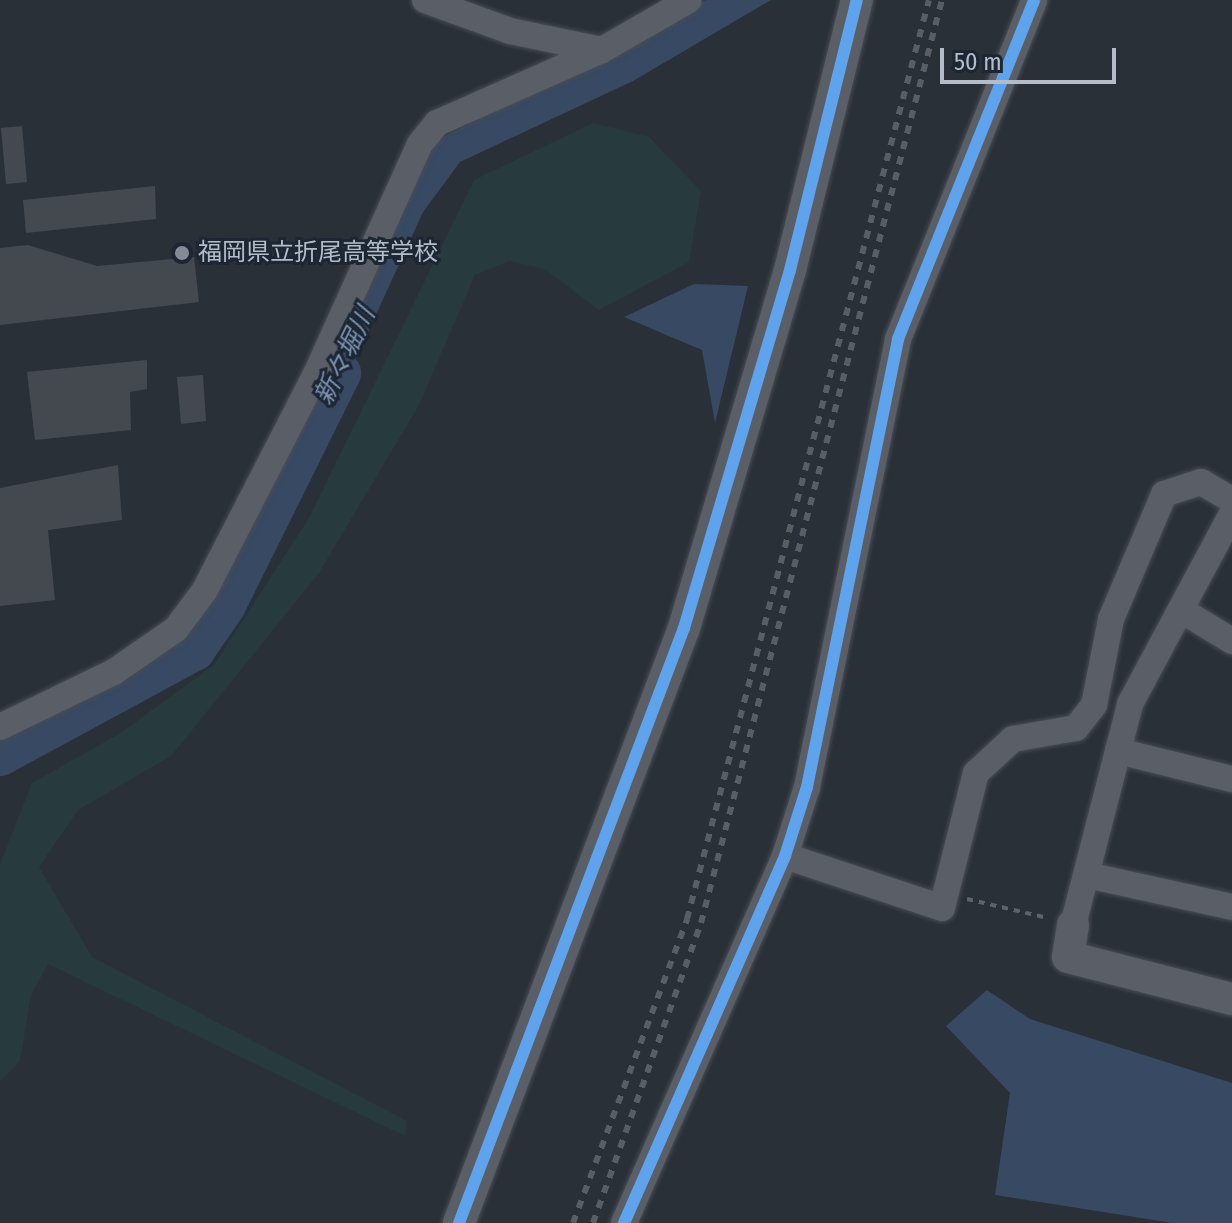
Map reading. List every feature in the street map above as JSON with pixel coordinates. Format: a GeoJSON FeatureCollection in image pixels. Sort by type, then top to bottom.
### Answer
{"type":"FeatureCollection","features":[{"type":"Feature","properties":{"kind":"street"},"geometry":{"type":"LineString","coordinates":[[425,0],[510,31],[602,50]]}},
{"type":"Feature","properties":{"kind":"street"},"geometry":{"type":"LineString","coordinates":[[0,727],[114,672],[176,629],[205,590],[316,374],[420,144],[437,123],[602,50],[689,0]]}},
{"type":"Feature","properties":{"kind":"street"},"geometry":{"type":"LineString","coordinates":[[459,1223],[684,628],[790,270],[857,0]]}},
{"type":"Feature","properties":{"kind":"street"},"geometry":{"type":"LineString","coordinates":[[624,1223],[785,856],[807,787],[898,339],[1034,0]]}},
{"type":"Feature","properties":{"kind":"street"},"geometry":{"type":"LineString","coordinates":[[785,856],[942,908],[976,773],[1013,739],[1076,728],[1094,705],[1111,619],[1164,494],[1201,482],[1232,500]]}},
{"type":"Feature","properties":{"kind":"street"},"geometry":{"type":"LineString","coordinates":[[1232,514],[1130,704],[1087,875],[1067,923],[1068,957],[1232,999]]}},
{"type":"Feature","properties":{"kind":"street"},"geometry":{"type":"LineString","coordinates":[[1181,610],[1232,641]]}},
{"type":"Feature","properties":{"kind":"street"},"geometry":{"type":"LineString","coordinates":[[1118,751],[1232,779]]}},
{"type":"Feature","properties":{"kind":"street"},"geometry":{"type":"LineString","coordinates":[[1087,875],[1232,907]]}},
{"type":"Feature","properties":{"kind":"path"},"geometry":{"type":"LineString","coordinates":[[957,896],[1067,923]]}},
{"type":"Feature","properties":{"kind":"green space"},"geometry":{"type":"Polygon","coordinates":[[[593,123],[649,137],[701,191],[689,262],[599,310],[545,269],[509,261],[475,275],[419,405],[319,573],[171,756],[78,810],[39,867],[92,957],[407,1121],[405,1136],[48,964],[31,995],[20,1061],[0,1081],[0,864],[32,783],[119,734],[214,665],[309,518],[474,180],[593,123]]]}},
{"type":"Feature","properties":{"kind":"water"},"geometry":{"type":"Polygon","coordinates":[[[706,0],[771,0],[633,81],[460,162],[423,212],[323,430],[309,421],[432,143],[706,0]]]}},
{"type":"Feature","properties":{"kind":"water"},"geometry":{"type":"Polygon","coordinates":[[[694,284],[748,286],[715,423],[702,350],[624,317],[694,284]]]}},
{"type":"Feature","properties":{"kind":"water"},"geometry":{"type":"Polygon","coordinates":[[[987,990],[1030,1019],[1232,1083],[1232,1223],[1173,1223],[995,1195],[1010,1093],[946,1026],[987,990]]]}},
{"type":"Feature","properties":{"kind":"building"},"geometry":{"type":"Polygon","coordinates":[[[22,126],[27,182],[6,184],[1,128],[22,126]]]}},
{"type":"Feature","properties":{"kind":"building"},"geometry":{"type":"Polygon","coordinates":[[[155,186],[156,219],[26,233],[23,200],[155,186]]]}},
{"type":"Feature","properties":{"kind":"building"},"geometry":{"type":"Polygon","coordinates":[[[28,245],[97,266],[194,257],[199,302],[0,325],[0,248],[28,245]]]}},
{"type":"Feature","properties":{"kind":"building"},"geometry":{"type":"Polygon","coordinates":[[[147,360],[147,389],[130,392],[131,430],[35,440],[27,372],[147,360]]]}},
{"type":"Feature","properties":{"kind":"building"},"geometry":{"type":"Polygon","coordinates":[[[203,375],[206,421],[181,424],[177,377],[203,375]]]}},
{"type":"Feature","properties":{"kind":"building"},"geometry":{"type":"Polygon","coordinates":[[[118,465],[122,520],[48,530],[55,600],[0,606],[0,488],[118,465]]]}},
{"type":"Feature","properties":{"kind":"waterway","name":"新々堀川"},"geometry":{"type":"LineString","coordinates":[[0,755],[194,650],[225,605],[340,373]]}},
{"type":"Feature","properties":{"kind":"railway"},"geometry":{"type":"LineString","coordinates":[[573,1223],[687,919],[929,0]]}},
{"type":"Feature","properties":{"kind":"railway"},"geometry":{"type":"LineString","coordinates":[[593,1223],[701,923],[942,0]]}},
{"type":"Feature","properties":{"kind":"cycle path"},"geometry":{"type":"LineString","coordinates":[[459,1223],[684,628],[790,270],[857,0]]}},
{"type":"Feature","properties":{"kind":"cycle path"},"geometry":{"type":"LineString","coordinates":[[624,1223],[785,856],[807,787],[898,339],[1034,0]]}},
{"type":"Feature","properties":{"kind":"place","name":"福岡県立折尾高等学校"},"geometry":{"type":"Point","coordinates":[182,253]}}]}
